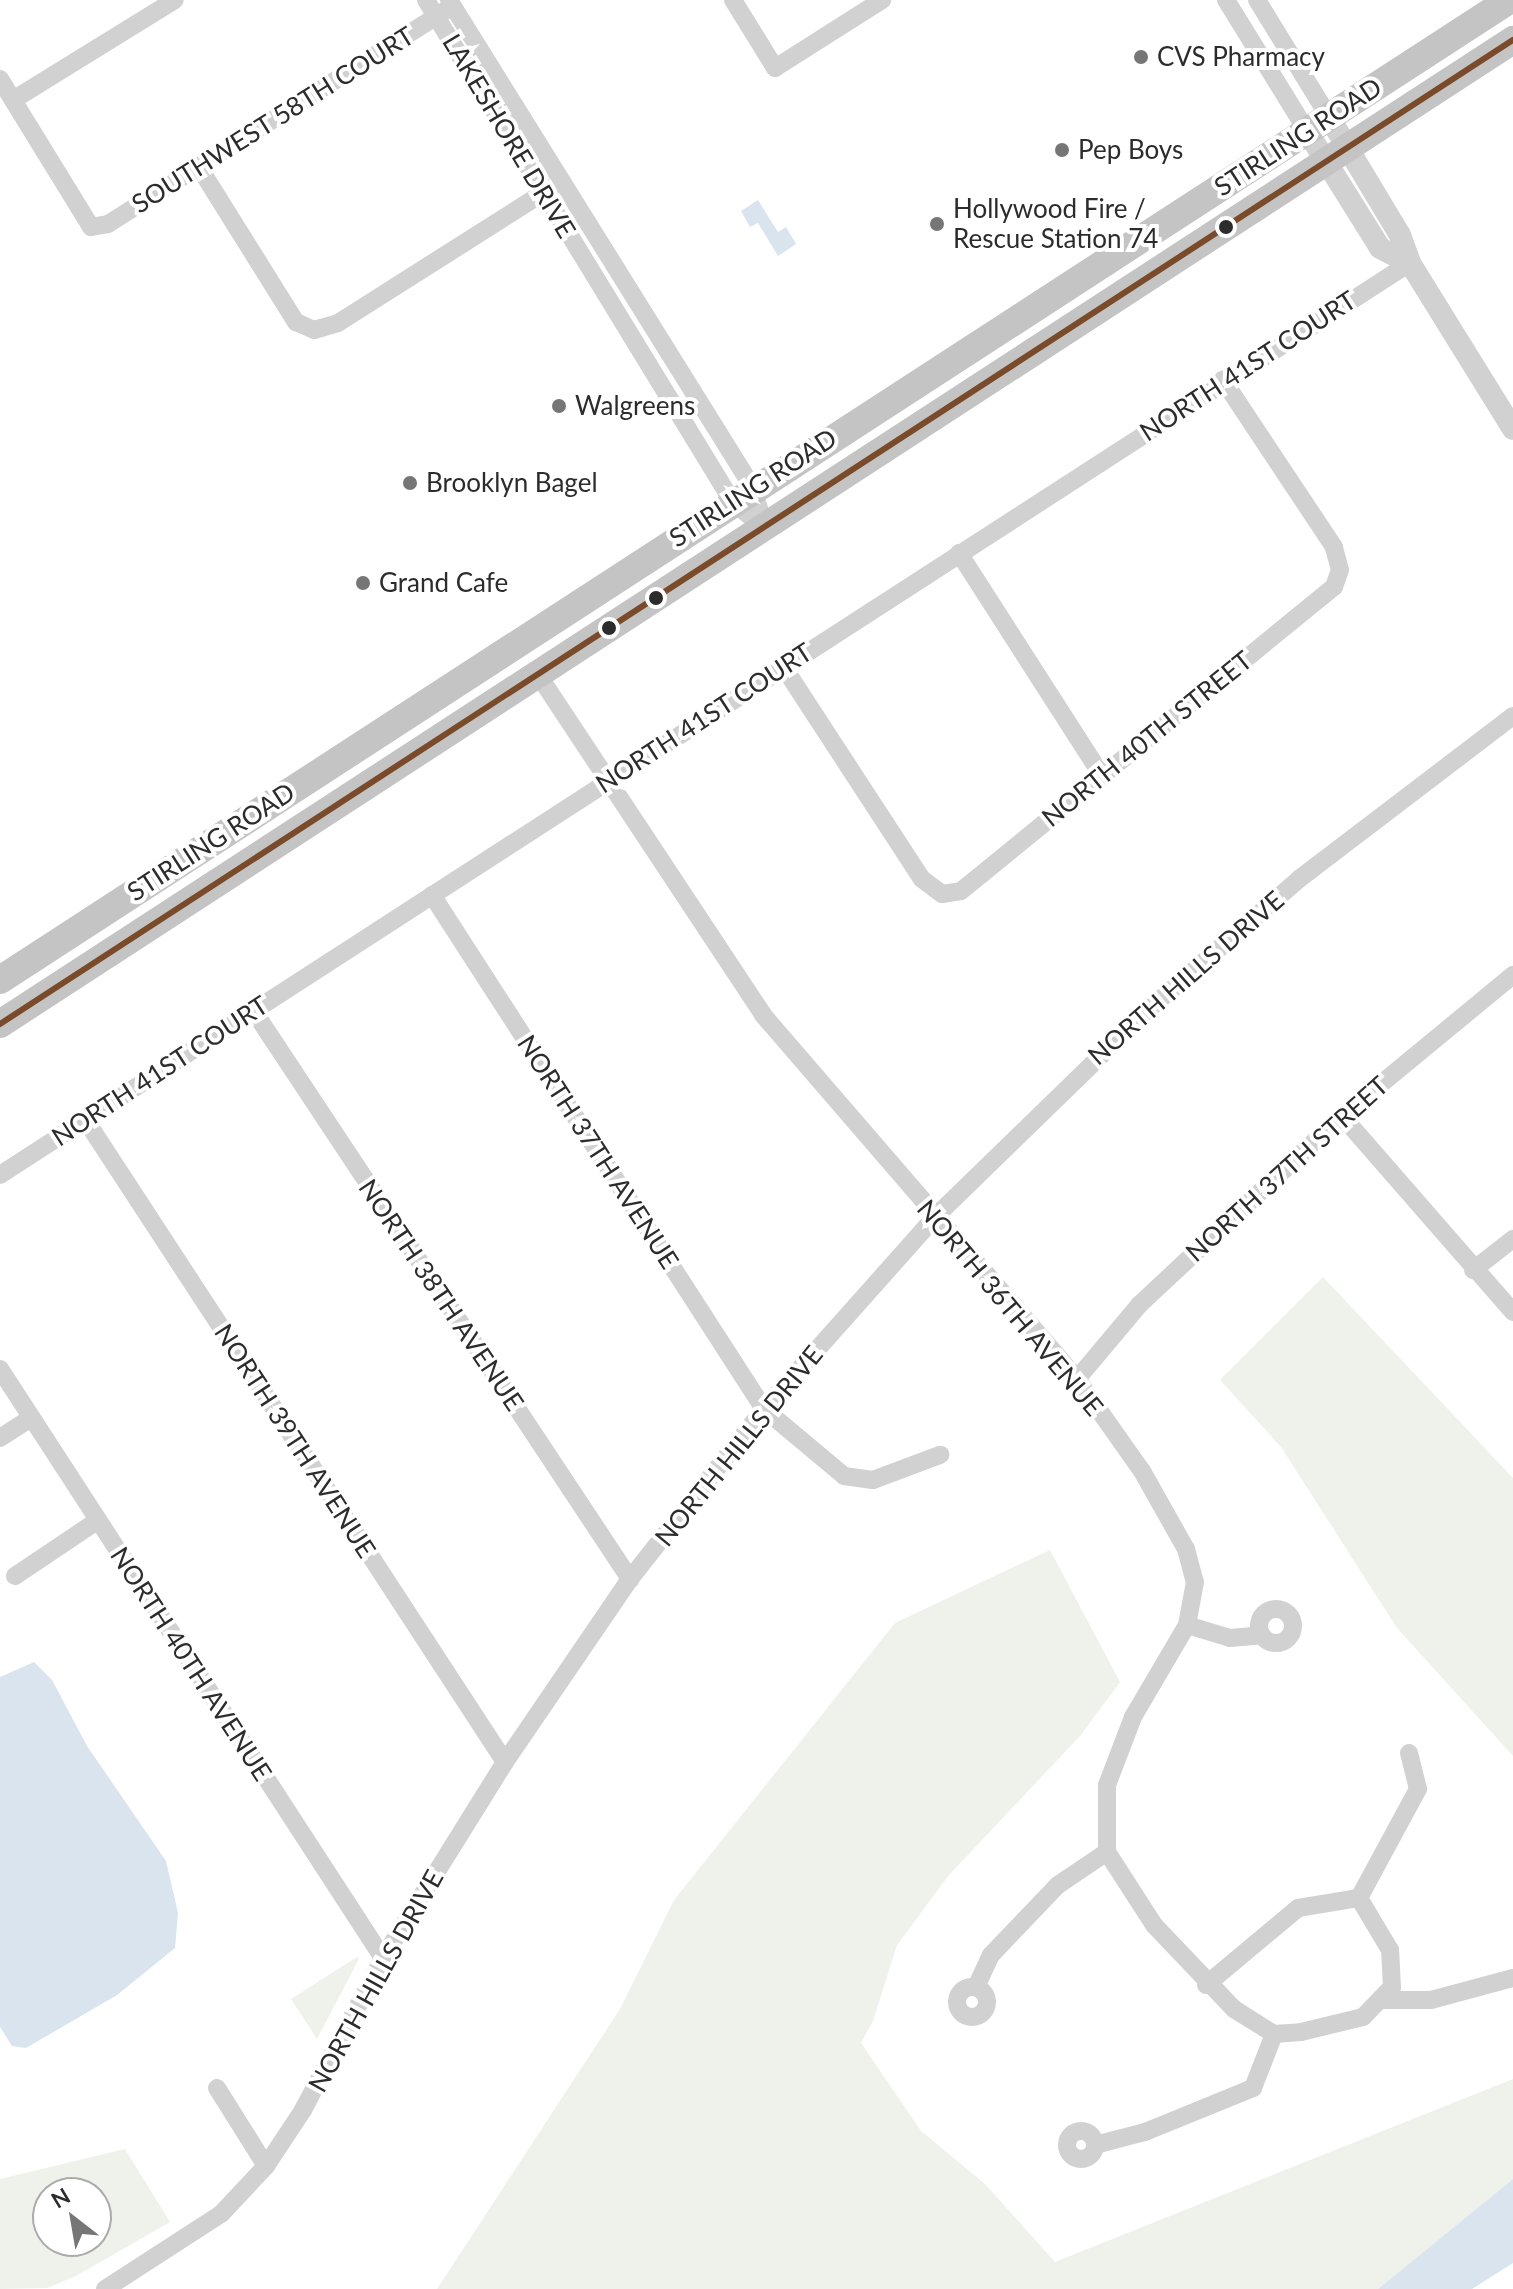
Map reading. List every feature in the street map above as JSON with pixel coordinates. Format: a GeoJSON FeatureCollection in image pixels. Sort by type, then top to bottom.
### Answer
{"type":"FeatureCollection","features":[{"type":"Feature","properties":{"kind":"main road","name":"STIRLING ROAD"},"geometry":{"type":"LineString","coordinates":[[0,980],[514,643],[1509,0]]}},
{"type":"Feature","properties":{"kind":"main road","name":"STIRLING ROAD"},"geometry":{"type":"LineString","coordinates":[[0,1024],[1513,40]]}},
{"type":"Feature","properties":{"kind":"main road"},"geometry":{"type":"LineString","coordinates":[[489,708],[510,667],[514,643]]}},
{"type":"Feature","properties":{"kind":"street"},"geometry":{"type":"LineString","coordinates":[[0,79],[13,100],[175,0]]}},
{"type":"Feature","properties":{"kind":"street","name":"LAKESHORE DRIVE"},"geometry":{"type":"LineString","coordinates":[[426,0],[446,8],[610,260],[742,495]]}},
{"type":"Feature","properties":{"kind":"street"},"geometry":{"type":"LineString","coordinates":[[733,0],[775,68],[882,0]]}},
{"type":"Feature","properties":{"kind":"street"},"geometry":{"type":"LineString","coordinates":[[1226,0],[1318,124]]}},
{"type":"Feature","properties":{"kind":"street"},"geometry":{"type":"LineString","coordinates":[[1257,0],[1380,248],[1410,263],[1513,429]]}},
{"type":"Feature","properties":{"kind":"street","name":"SOUTHWEST 58TH COURT"},"geometry":{"type":"LineString","coordinates":[[13,100],[91,227],[108,224],[446,8]]}},
{"type":"Feature","properties":{"kind":"street","name":"LAKESHORE DRIVE"},"geometry":{"type":"LineString","coordinates":[[446,8],[543,193],[591,272],[765,529]]}},
{"type":"Feature","properties":{"kind":"street"},"geometry":{"type":"LineString","coordinates":[[199,167],[296,322],[314,330],[338,323],[560,182]]}},
{"type":"Feature","properties":{"kind":"street"},"geometry":{"type":"LineString","coordinates":[[591,272],[610,260]]}},
{"type":"Feature","properties":{"kind":"street","name":"NORTH 41ST COURT"},"geometry":{"type":"LineString","coordinates":[[0,1175],[1223,380],[1410,263]]}},
{"type":"Feature","properties":{"kind":"street","name":"NORTH 40TH STREET"},"geometry":{"type":"LineString","coordinates":[[783,666],[922,879],[942,894],[961,891],[1334,587],[1340,570],[1334,547],[1223,380]]}},
{"type":"Feature","properties":{"kind":"street"},"geometry":{"type":"LineString","coordinates":[[959,553],[1101,774]]}},
{"type":"Feature","properties":{"kind":"street","name":"NORTH 36TH AVENUE"},"geometry":{"type":"LineString","coordinates":[[539,676],[763,1015],[934,1218],[1077,1379],[1142,1471],[1186,1549],[1195,1582],[1187,1625],[1133,1717],[1107,1785],[1107,1852]]}},
{"type":"Feature","properties":{"kind":"street","name":"NORTH HILLS DRIVE"},"geometry":{"type":"LineString","coordinates":[[105,2289],[221,2214],[266,2166],[303,2110],[383,1958],[505,1762],[630,1579],[764,1409],[934,1218],[1148,1010],[1299,879],[1513,716]]}},
{"type":"Feature","properties":{"kind":"street","name":"NORTH 37TH AVENUE"},"geometry":{"type":"LineString","coordinates":[[432,895],[764,1409],[844,1476],[873,1480],[940,1455]]}},
{"type":"Feature","properties":{"kind":"street","name":"NORTH 37TH STREET"},"geometry":{"type":"LineString","coordinates":[[1077,1379],[1139,1305],[1342,1116],[1513,975]]}},
{"type":"Feature","properties":{"kind":"street","name":"NORTH 38TH AVENUE"},"geometry":{"type":"LineString","coordinates":[[253,1010],[630,1579]]}},
{"type":"Feature","properties":{"kind":"street"},"geometry":{"type":"LineString","coordinates":[[1342,1116],[1473,1270],[1513,1312]]}},
{"type":"Feature","properties":{"kind":"street","name":"NORTH 39TH AVENUE"},"geometry":{"type":"LineString","coordinates":[[85,1119],[505,1762]]}},
{"type":"Feature","properties":{"kind":"street"},"geometry":{"type":"LineString","coordinates":[[1473,1270],[1513,1239]]}},
{"type":"Feature","properties":{"kind":"street","name":"NORTH 40TH AVENUE"},"geometry":{"type":"LineString","coordinates":[[0,1369],[383,1958]]}},
{"type":"Feature","properties":{"kind":"street"},"geometry":{"type":"LineString","coordinates":[[0,1438],[31,1418]]}},
{"type":"Feature","properties":{"kind":"street"},"geometry":{"type":"LineString","coordinates":[[15,1576],[97,1521]]}},
{"type":"Feature","properties":{"kind":"street"},"geometry":{"type":"LineString","coordinates":[[1187,1625],[1230,1638],[1262,1635]]}},
{"type":"Feature","properties":{"kind":"street"},"geometry":{"type":"LineString","coordinates":[[1359,1898],[1418,1789],[1409,1753]]}},
{"type":"Feature","properties":{"kind":"street"},"geometry":{"type":"LineString","coordinates":[[976,1987],[991,1955],[1058,1885],[1107,1852],[1154,1925],[1206,1985],[1274,2034],[1328,2028],[1363,2017],[1383,2000],[1392,1987],[1390,1950],[1359,1898]]}},
{"type":"Feature","properties":{"kind":"street"},"geometry":{"type":"LineString","coordinates":[[1206,1985],[1298,1908],[1359,1898]]}},
{"type":"Feature","properties":{"kind":"street"},"geometry":{"type":"LineString","coordinates":[[1383,2000],[1431,2000],[1513,1978]]}},
{"type":"Feature","properties":{"kind":"street"},"geometry":{"type":"LineString","coordinates":[[1095,2145],[1145,2132],[1253,2088],[1274,2034]]}},
{"type":"Feature","properties":{"kind":"street"},"geometry":{"type":"LineString","coordinates":[[217,2088],[266,2166]]}},
{"type":"Feature","properties":{"kind":"shaded area"},"geometry":{"type":"Polygon","coordinates":[[[758,200],[778,232],[786,227],[796,244],[778,256],[758,223],[750,227],[741,211],[758,200]]]}},
{"type":"Feature","properties":{"kind":"shaded area"},"geometry":{"type":"Polygon","coordinates":[[[1323,1277],[1513,1478],[1513,1756],[1397,1628],[1281,1447],[1220,1380],[1323,1277]]]}},
{"type":"Feature","properties":{"kind":"shaded area"},"geometry":{"type":"Polygon","coordinates":[[[1050,1550],[1120,1682],[1080,1736],[949,1875],[897,1945],[873,2021],[861,2043],[921,2131],[985,2184],[1055,2262],[1513,2079],[1513,2179],[1378,2289],[437,2289],[620,2009],[674,1900],[895,1623],[1050,1550]]]}},
{"type":"Feature","properties":{"kind":"shaded area"},"geometry":{"type":"Polygon","coordinates":[[[34,1662],[52,1680],[87,1746],[166,1861],[178,1913],[175,1948],[117,1995],[26,2048],[12,2046],[0,2027],[0,1677],[34,1662]]]}},
{"type":"Feature","properties":{"kind":"shaded area"},"geometry":{"type":"Polygon","coordinates":[[[357,1957],[359,1959],[317,2039],[291,1999],[357,1957]]]}},
{"type":"Feature","properties":{"kind":"shaded area"},"geometry":{"type":"Polygon","coordinates":[[[125,2149],[170,2222],[112,2255],[112,2177],[32,2177],[32,2257],[109,2257],[47,2288],[0,2289],[0,2179],[125,2149]]]}},
{"type":"Feature","properties":{"kind":"shaded area"},"geometry":{"type":"Polygon","coordinates":[[[1513,2179],[1513,2263],[1472,2289],[1378,2289],[1513,2179]]]}},
{"type":"Feature","properties":{"kind":"transit line"},"geometry":{"type":"LineString","coordinates":[[0,1024],[1513,40]]}},
{"type":"Feature","properties":{"kind":"place","name":"CVS Pharmacy"},"geometry":{"type":"Point","coordinates":[1141,57]}},
{"type":"Feature","properties":{"kind":"place","name":"Pep Boys"},"geometry":{"type":"Point","coordinates":[1062,150]}},
{"type":"Feature","properties":{"kind":"place","name":"Hollywood Fire / Rescue Station 74"},"geometry":{"type":"Point","coordinates":[937,224]}},
{"type":"Feature","properties":{"kind":"place","name":"Walgreens"},"geometry":{"type":"Point","coordinates":[559,406]}},
{"type":"Feature","properties":{"kind":"place","name":"Brooklyn Bagel"},"geometry":{"type":"Point","coordinates":[410,483]}},
{"type":"Feature","properties":{"kind":"place","name":"Grand Cafe"},"geometry":{"type":"Point","coordinates":[363,583]}}]}
